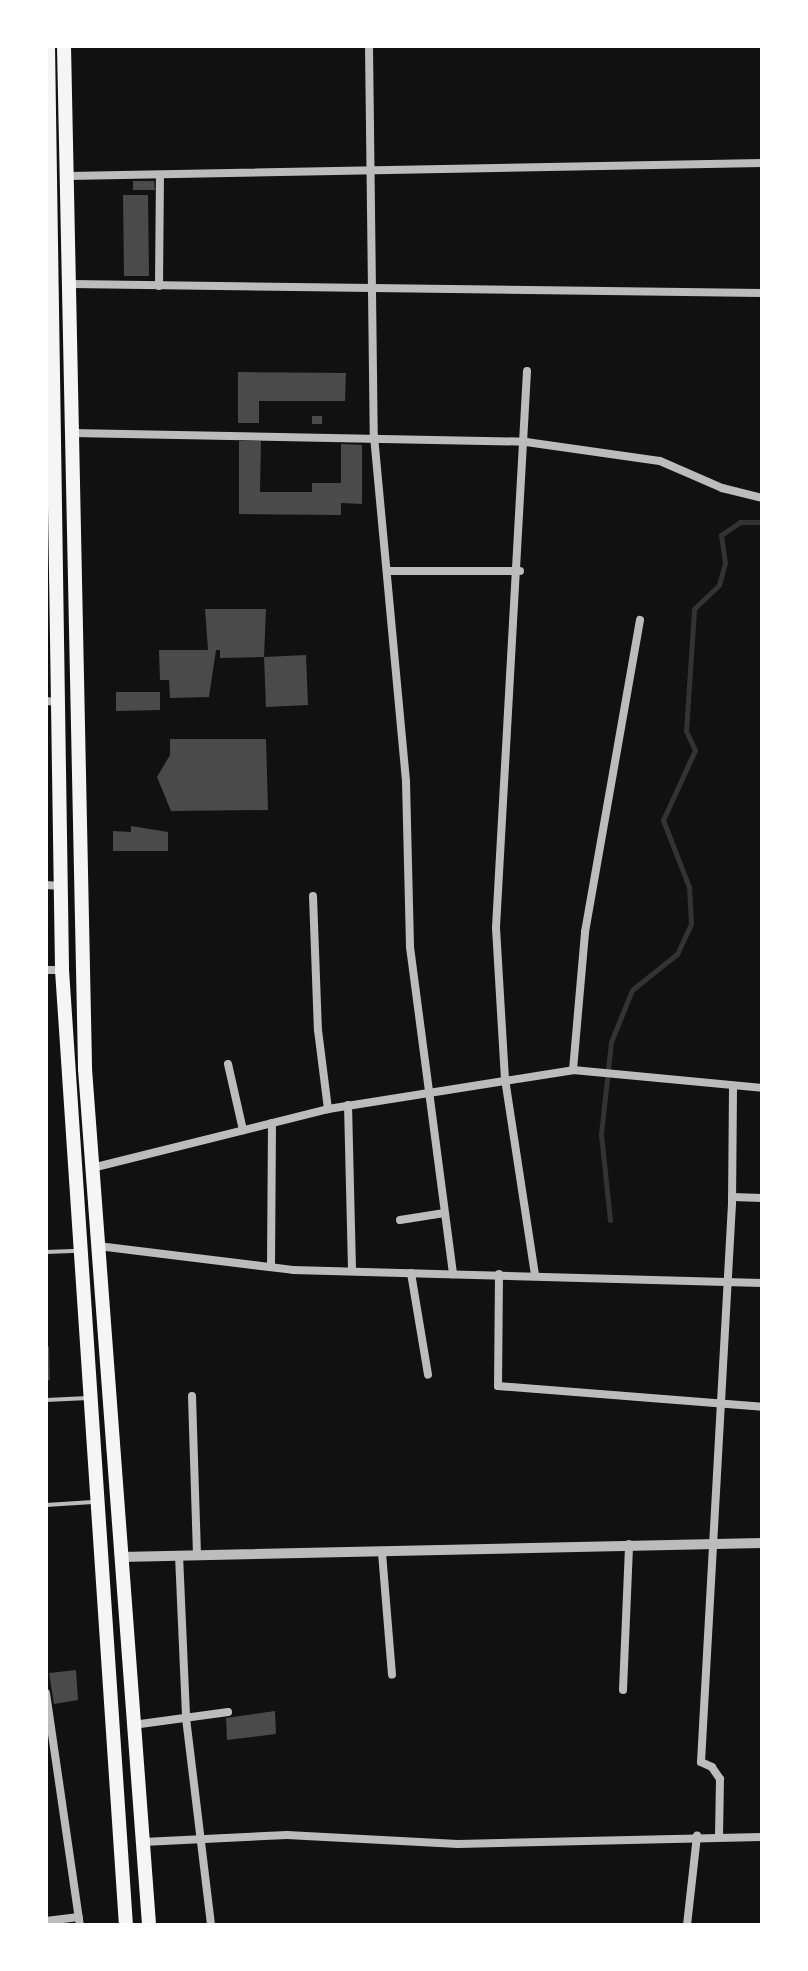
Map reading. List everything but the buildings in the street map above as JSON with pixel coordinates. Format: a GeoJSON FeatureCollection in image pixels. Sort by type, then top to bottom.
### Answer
{"type":"FeatureCollection","features":[{"type":"Feature","properties":{"kind":"main road"},"geometry":{"type":"LineString","coordinates":[[47,46],[52,176],[49,209],[53,885],[62,944],[95,1502],[126,1925]]}},
{"type":"Feature","properties":{"kind":"main road"},"geometry":{"type":"LineString","coordinates":[[64,46],[71,284],[80,968],[97,1246],[149,1925]]}},
{"type":"Feature","properties":{"kind":"main road"},"geometry":{"type":"LineString","coordinates":[[52,176],[68,176]]}},
{"type":"Feature","properties":{"kind":"main road"},"geometry":{"type":"LineString","coordinates":[[49,209],[69,209]]}},
{"type":"Feature","properties":{"kind":"main road"},"geometry":{"type":"LineString","coordinates":[[62,970],[80,968]]}},
{"type":"Feature","properties":{"kind":"main road"},"geometry":{"type":"LineString","coordinates":[[107,1671],[128,1668]]}},
{"type":"Feature","properties":{"kind":"street"},"geometry":{"type":"LineString","coordinates":[[369,46],[374,436],[406,782],[410,947],[453,1274]]}},
{"type":"Feature","properties":{"kind":"street"},"geometry":{"type":"LineString","coordinates":[[68,176],[762,163]]}},
{"type":"Feature","properties":{"kind":"street"},"geometry":{"type":"LineString","coordinates":[[159,286],[160,175]]}},
{"type":"Feature","properties":{"kind":"street"},"geometry":{"type":"LineString","coordinates":[[71,284],[370,291],[762,293]]}},
{"type":"Feature","properties":{"kind":"street"},"geometry":{"type":"LineString","coordinates":[[527,371],[520,571],[496,928],[505,1079],[535,1274]]}},
{"type":"Feature","properties":{"kind":"street"},"geometry":{"type":"LineString","coordinates":[[72,433],[374,436],[526,442],[660,461],[722,488],[762,498]]}},
{"type":"Feature","properties":{"kind":"street"},"geometry":{"type":"LineString","coordinates":[[387,571],[520,571]]}},
{"type":"Feature","properties":{"kind":"street"},"geometry":{"type":"LineString","coordinates":[[573,1070],[585,932],[640,620]]}},
{"type":"Feature","properties":{"kind":"street"},"geometry":{"type":"LineString","coordinates":[[313,896],[318,1030],[328,1109]]}},
{"type":"Feature","properties":{"kind":"street"},"geometry":{"type":"LineString","coordinates":[[46,970],[62,970]]}},
{"type":"Feature","properties":{"kind":"street"},"geometry":{"type":"LineString","coordinates":[[228,1064],[243,1130]]}},
{"type":"Feature","properties":{"kind":"street"},"geometry":{"type":"LineString","coordinates":[[92,1168],[328,1109],[573,1070],[762,1088]]}},
{"type":"Feature","properties":{"kind":"street"},"geometry":{"type":"LineString","coordinates":[[719,1836],[720,1779],[712,1767],[701,1762],[732,1197],[733,1087]]}},
{"type":"Feature","properties":{"kind":"street"},"geometry":{"type":"LineString","coordinates":[[348,1105],[352,1271]]}},
{"type":"Feature","properties":{"kind":"street"},"geometry":{"type":"LineString","coordinates":[[271,1267],[272,1123]]}},
{"type":"Feature","properties":{"kind":"street"},"geometry":{"type":"LineString","coordinates":[[732,1197],[762,1198]]}},
{"type":"Feature","properties":{"kind":"street"},"geometry":{"type":"LineString","coordinates":[[400,1220],[444,1213]]}},
{"type":"Feature","properties":{"kind":"street"},"geometry":{"type":"LineString","coordinates":[[97,1246],[271,1267],[762,1283]]}},
{"type":"Feature","properties":{"kind":"street"},"geometry":{"type":"LineString","coordinates":[[411,1273],[428,1375]]}},
{"type":"Feature","properties":{"kind":"street"},"geometry":{"type":"LineString","coordinates":[[499,1274],[498,1386],[762,1407]]}},
{"type":"Feature","properties":{"kind":"street"},"geometry":{"type":"LineString","coordinates":[[192,1396],[197,1555]]}},
{"type":"Feature","properties":{"kind":"street"},"geometry":{"type":"LineString","coordinates":[[121,1557],[382,1553],[712,1541],[762,1543]]}},
{"type":"Feature","properties":{"kind":"street"},"geometry":{"type":"LineString","coordinates":[[623,1690],[629,1544]]}},
{"type":"Feature","properties":{"kind":"street"},"geometry":{"type":"LineString","coordinates":[[382,1553],[392,1675]]}},
{"type":"Feature","properties":{"kind":"street"},"geometry":{"type":"LineString","coordinates":[[179,1555],[186,1718],[198,1838],[211,1925]]}},
{"type":"Feature","properties":{"kind":"street"},"geometry":{"type":"LineString","coordinates":[[46,1693],[49,1733],[68,1825],[71,1886],[80,1921],[46,1921]]}},
{"type":"Feature","properties":{"kind":"street"},"geometry":{"type":"LineString","coordinates":[[133,1726],[228,1712]]}},
{"type":"Feature","properties":{"kind":"street"},"geometry":{"type":"LineString","coordinates":[[143,1842],[287,1835],[458,1844],[697,1836],[762,1837]]}},
{"type":"Feature","properties":{"kind":"street"},"geometry":{"type":"LineString","coordinates":[[687,1925],[697,1836]]}},
{"type":"Feature","properties":{"kind":"lane"},"geometry":{"type":"LineString","coordinates":[[46,1252],[81,1251]]}},
{"type":"Feature","properties":{"kind":"lane"},"geometry":{"type":"LineString","coordinates":[[46,1400],[91,1398]]}},
{"type":"Feature","properties":{"kind":"lane"},"geometry":{"type":"LineString","coordinates":[[46,1505],[95,1502]]}},
{"type":"Feature","properties":{"kind":"waterway"},"geometry":{"type":"LineString","coordinates":[[610,1220],[601,1134],[611,1042],[632,990],[677,954],[691,924],[689,887],[663,820],[695,750],[686,731],[694,609],[719,585],[725,563],[721,535],[740,522],[762,522]]}}]}
